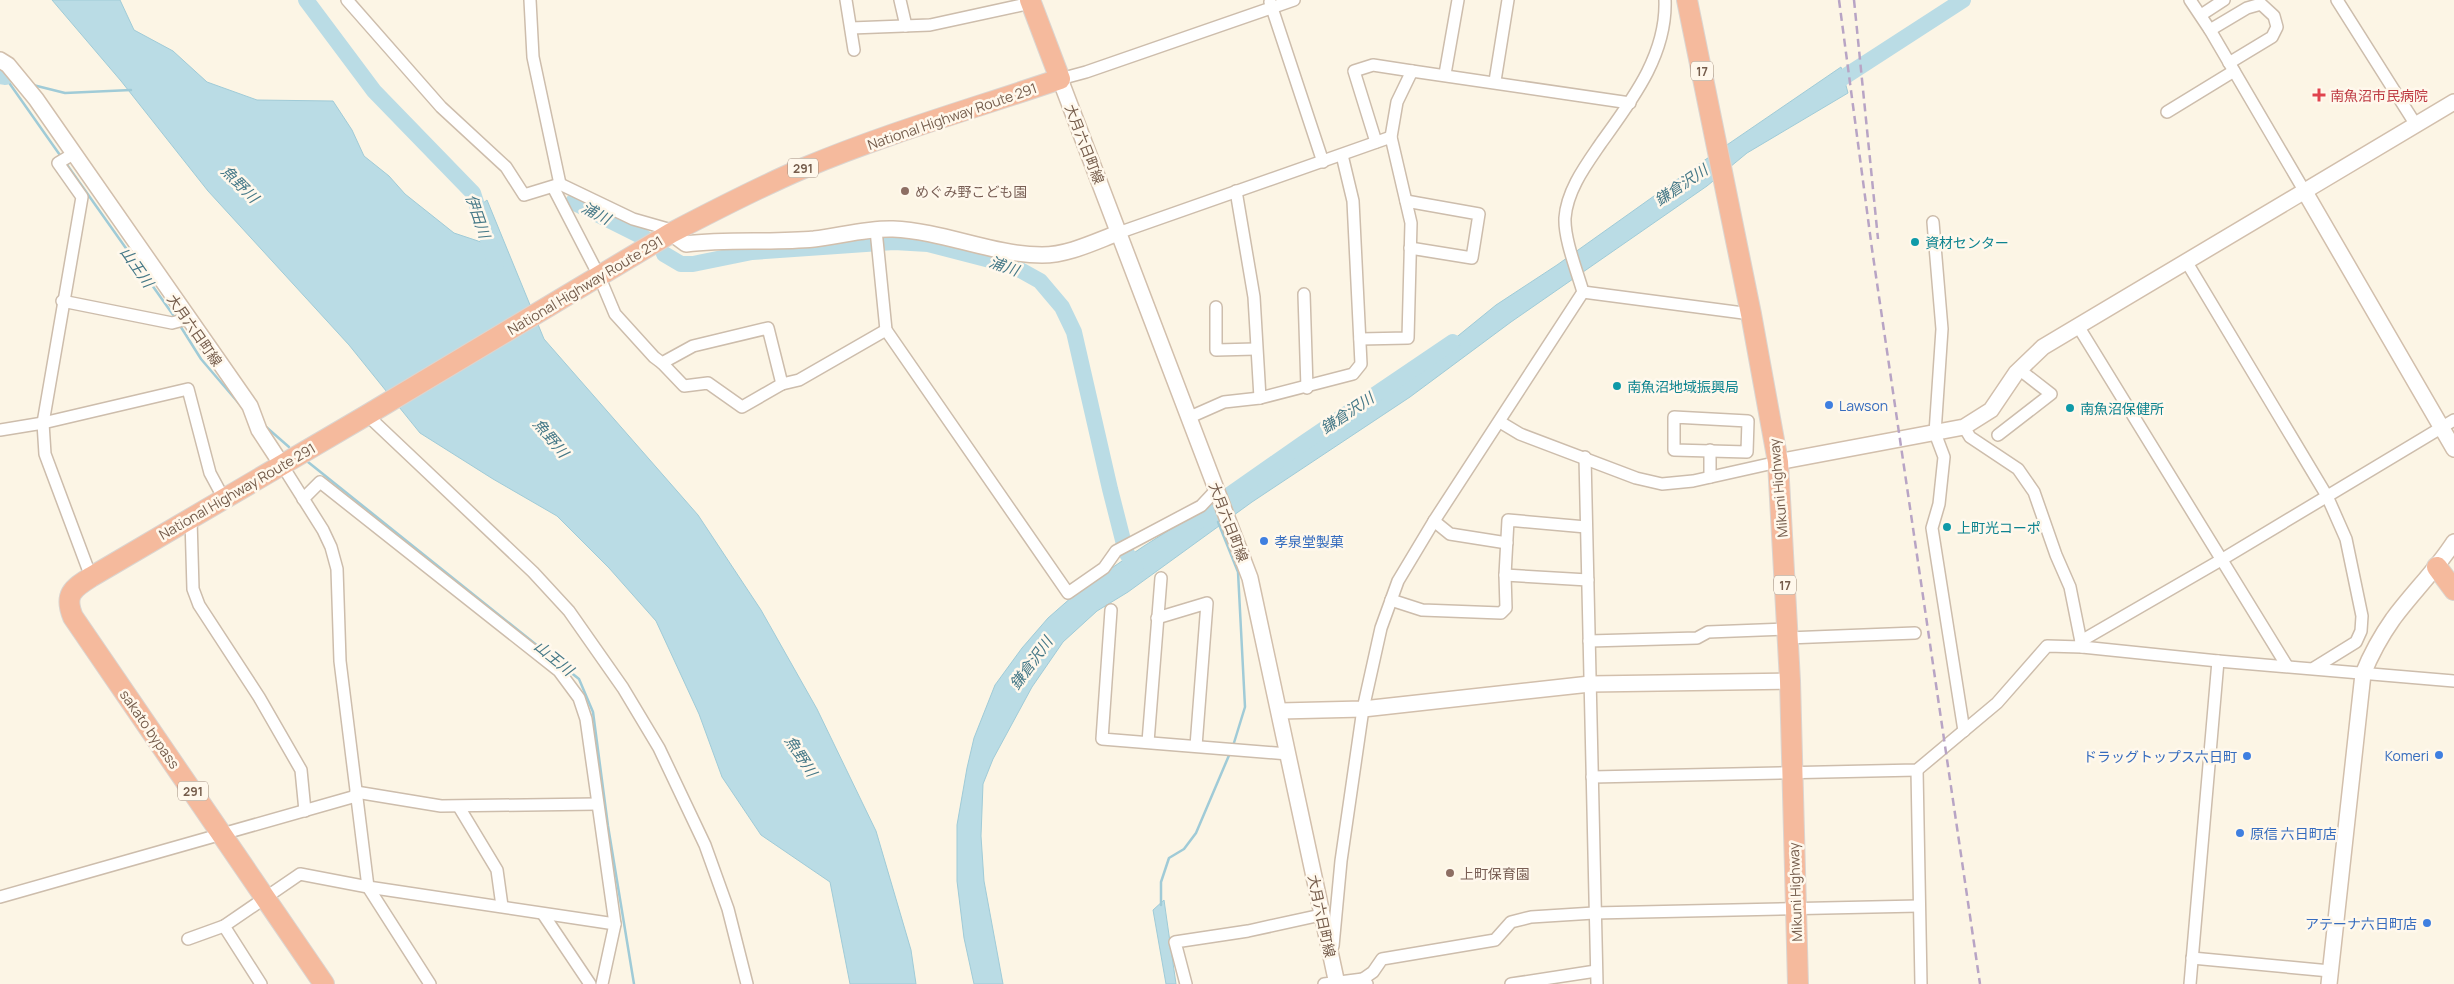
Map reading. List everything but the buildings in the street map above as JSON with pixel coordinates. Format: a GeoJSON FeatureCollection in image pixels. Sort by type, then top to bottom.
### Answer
{"type":"FeatureCollection","features":[{"type":"Feature","properties":{"kind":"highway","name":"Mikuni Highway"},"geometry":{"type":"LineString","coordinates":[[1687,0],[1752,314],[1778,462],[1790,681],[1798,984]]}},
{"type":"Feature","properties":{"kind":"highway"},"geometry":{"type":"LineString","coordinates":[[1030,2],[1060,79]]}},
{"type":"Feature","properties":{"kind":"highway","name":"National Highway Route 291"},"geometry":{"type":"LineString","coordinates":[[69,596],[77,586],[91,577],[370,414],[671,233],[743,196],[813,164],[1060,79]]}},
{"type":"Feature","properties":{"kind":"highway"},"geometry":{"type":"LineString","coordinates":[[2437,567],[2454,590]]}},
{"type":"Feature","properties":{"kind":"highway","name":"sakato bypass"},"geometry":{"type":"LineString","coordinates":[[69,596],[68,606],[73,617],[324,984]]}},
{"type":"Feature","properties":{"kind":"street"},"geometry":{"type":"LineString","coordinates":[[347,0],[441,107],[506,167],[524,195],[556,185],[633,219],[668,229],[686,244],[723,240],[764,242],[815,239],[892,229],[918,232],[1020,253],[1043,255],[1071,250],[1392,137]]}},
{"type":"Feature","properties":{"kind":"street"},"geometry":{"type":"LineString","coordinates":[[530,0],[533,57],[556,185],[595,268]]}},
{"type":"Feature","properties":{"kind":"street"},"geometry":{"type":"LineString","coordinates":[[846,0],[852,28],[854,50]]}},
{"type":"Feature","properties":{"kind":"street"},"geometry":{"type":"LineString","coordinates":[[900,0],[906,26]]}},
{"type":"Feature","properties":{"kind":"street"},"geometry":{"type":"LineString","coordinates":[[1060,79],[1086,72],[1271,4],[1294,0]]}},
{"type":"Feature","properties":{"kind":"street"},"geometry":{"type":"LineString","coordinates":[[1444,74],[1458,0]]}},
{"type":"Feature","properties":{"kind":"street"},"geometry":{"type":"LineString","coordinates":[[1495,81],[1508,0]]}},
{"type":"Feature","properties":{"kind":"street"},"geometry":{"type":"LineString","coordinates":[[1332,963],[1334,920],[1363,709],[1381,628],[1398,581],[1434,521],[1583,292],[1570,246],[1565,219],[1570,196],[1588,162],[1630,103],[1663,36],[1666,0]]}},
{"type":"Feature","properties":{"kind":"street"},"geometry":{"type":"LineString","coordinates":[[2190,0],[2210,30],[2305,192],[2448,423],[2454,449]]}},
{"type":"Feature","properties":{"kind":"street"},"geometry":{"type":"LineString","coordinates":[[2200,15],[2224,0]]}},
{"type":"Feature","properties":{"kind":"street"},"geometry":{"type":"LineString","coordinates":[[2337,0],[2416,125]]}},
{"type":"Feature","properties":{"kind":"street"},"geometry":{"type":"LineString","coordinates":[[852,28],[930,25],[1030,2]]}},
{"type":"Feature","properties":{"kind":"street"},"geometry":{"type":"LineString","coordinates":[[1271,4],[1323,162]]}},
{"type":"Feature","properties":{"kind":"street"},"geometry":{"type":"LineString","coordinates":[[2167,112],[2272,37],[2277,27],[2274,16],[2262,4],[2248,8],[2210,30]]}},
{"type":"Feature","properties":{"kind":"street","name":"大月六日町線"},"geometry":{"type":"LineString","coordinates":[[4,63],[36,100],[187,319],[250,406],[260,430],[282,465]]}},
{"type":"Feature","properties":{"kind":"street"},"geometry":{"type":"LineString","coordinates":[[1376,142],[1354,70],[1373,65],[1495,81],[1630,103]]}},
{"type":"Feature","properties":{"kind":"street"},"geometry":{"type":"LineString","coordinates":[[1360,339],[1408,338],[1411,223],[1392,137],[1397,102],[1412,70]]}},
{"type":"Feature","properties":{"kind":"street","name":"大月六日町線"},"geometry":{"type":"LineString","coordinates":[[1060,79],[1250,578],[1280,711],[1332,963],[1332,983]]}},
{"type":"Feature","properties":{"kind":"street"},"geometry":{"type":"LineString","coordinates":[[1500,422],[1520,434],[1585,457],[1636,478],[1662,484],[1710,477],[1778,462],[1964,427],[1991,410],[2020,370],[2043,348],[2454,102]]}},
{"type":"Feature","properties":{"kind":"street"},"geometry":{"type":"LineString","coordinates":[[73,154],[58,163],[82,197],[62,301],[43,423],[45,454],[91,577]]}},
{"type":"Feature","properties":{"kind":"street"},"geometry":{"type":"LineString","coordinates":[[1190,417],[1224,402],[1260,398],[1307,388],[1353,374],[1361,364],[1354,201],[1342,155]]}},
{"type":"Feature","properties":{"kind":"street"},"geometry":{"type":"LineString","coordinates":[[1236,191],[1254,298],[1260,398]]}},
{"type":"Feature","properties":{"kind":"street"},"geometry":{"type":"LineString","coordinates":[[1406,201],[1480,214],[1472,258],[1410,248]]}},
{"type":"Feature","properties":{"kind":"street"},"geometry":{"type":"LineString","coordinates":[[1933,222],[1942,329],[1936,433],[1944,457],[1938,504],[1932,528],[1964,731]]}},
{"type":"Feature","properties":{"kind":"street"},"geometry":{"type":"LineString","coordinates":[[876,230],[886,330],[1068,594],[1104,568],[1116,551],[1201,506],[1217,489]]}},
{"type":"Feature","properties":{"kind":"street"},"geometry":{"type":"LineString","coordinates":[[2186,261],[2327,496],[2346,539],[2362,616],[2361,632],[2356,642],[2314,668]]}},
{"type":"Feature","properties":{"kind":"street"},"geometry":{"type":"LineString","coordinates":[[602,283],[615,314],[654,357],[684,386],[708,383],[742,407],[782,384],[798,380],[886,330]]}},
{"type":"Feature","properties":{"kind":"street"},"geometry":{"type":"LineString","coordinates":[[1583,292],[1752,314]]}},
{"type":"Feature","properties":{"kind":"street"},"geometry":{"type":"LineString","coordinates":[[1304,294],[1307,388]]}},
{"type":"Feature","properties":{"kind":"street"},"geometry":{"type":"LineString","coordinates":[[62,301],[172,323],[187,319]]}},
{"type":"Feature","properties":{"kind":"street"},"geometry":{"type":"LineString","coordinates":[[1216,307],[1216,350],[1256,349]]}},
{"type":"Feature","properties":{"kind":"street"},"geometry":{"type":"LineString","coordinates":[[2078,326],[2287,666]]}},
{"type":"Feature","properties":{"kind":"street"},"geometry":{"type":"LineString","coordinates":[[662,363],[693,346],[768,328],[782,384]]}},
{"type":"Feature","properties":{"kind":"street"},"geometry":{"type":"LineString","coordinates":[[1998,435],[2051,394],[2020,370]]}},
{"type":"Feature","properties":{"kind":"street"},"geometry":{"type":"LineString","coordinates":[[0,430],[43,423],[188,389],[210,474],[224,499]]}},
{"type":"Feature","properties":{"kind":"street"},"geometry":{"type":"LineString","coordinates":[[370,414],[533,572],[569,611],[623,688],[659,748],[705,845],[728,909],[747,984]]}},
{"type":"Feature","properties":{"kind":"street"},"geometry":{"type":"LineString","coordinates":[[1674,417],[1748,420],[1747,452],[1710,450],[1674,450],[1674,417]]}},
{"type":"Feature","properties":{"kind":"street"},"geometry":{"type":"LineString","coordinates":[[2082,644],[2448,423]]}},
{"type":"Feature","properties":{"kind":"street"},"geometry":{"type":"LineString","coordinates":[[1964,427],[1970,436],[2018,469],[2034,492],[2056,555],[2070,587],[2082,644]]}},
{"type":"Feature","properties":{"kind":"street"},"geometry":{"type":"LineString","coordinates":[[1710,450],[1710,477]]}},
{"type":"Feature","properties":{"kind":"street"},"geometry":{"type":"LineString","coordinates":[[1585,457],[1597,984]]}},
{"type":"Feature","properties":{"kind":"street"},"geometry":{"type":"LineString","coordinates":[[282,465],[323,530],[331,546],[337,569],[340,661],[368,887],[430,984]]}},
{"type":"Feature","properties":{"kind":"street"},"geometry":{"type":"LineString","coordinates":[[303,499],[320,482],[559,671],[579,698],[586,719],[615,924],[602,984]]}},
{"type":"Feature","properties":{"kind":"street"},"geometry":{"type":"LineString","coordinates":[[191,519],[193,589],[199,605],[259,697],[274,728],[300,770],[305,810]]}},
{"type":"Feature","properties":{"kind":"street"},"geometry":{"type":"LineString","coordinates":[[1391,600],[1422,610],[1501,614],[1506,608],[1505,575],[1508,520],[1586,527]]}},
{"type":"Feature","properties":{"kind":"street"},"geometry":{"type":"LineString","coordinates":[[1434,521],[1450,534],[1507,543]]}},
{"type":"Feature","properties":{"kind":"street"},"geometry":{"type":"LineString","coordinates":[[2192,958],[2330,978],[2363,674],[2375,647],[2394,618],[2437,567],[2454,542]]}},
{"type":"Feature","properties":{"kind":"street"},"geometry":{"type":"LineString","coordinates":[[1505,575],[1588,580]]}},
{"type":"Feature","properties":{"kind":"street"},"geometry":{"type":"LineString","coordinates":[[1148,742],[1161,578]]}},
{"type":"Feature","properties":{"kind":"street"},"geometry":{"type":"LineString","coordinates":[[1157,618],[1206,603],[1196,746]]}},
{"type":"Feature","properties":{"kind":"street"},"geometry":{"type":"LineString","coordinates":[[1111,610],[1102,739],[1288,754]]}},
{"type":"Feature","properties":{"kind":"street"},"geometry":{"type":"LineString","coordinates":[[1589,641],[1698,638],[1708,632],[1787,634],[1915,633]]}},
{"type":"Feature","properties":{"kind":"street"},"geometry":{"type":"LineString","coordinates":[[1592,777],[1917,770],[1998,703],[2047,646],[2082,644],[2218,661],[2454,681]]}},
{"type":"Feature","properties":{"kind":"street"},"geometry":{"type":"LineString","coordinates":[[2190,984],[2218,661]]}},
{"type":"Feature","properties":{"kind":"street"},"geometry":{"type":"LineString","coordinates":[[1280,711],[1363,709],[1590,684],[1790,681]]}},
{"type":"Feature","properties":{"kind":"street"},"geometry":{"type":"LineString","coordinates":[[1917,770],[1921,984]]}},
{"type":"Feature","properties":{"kind":"street"},"geometry":{"type":"LineString","coordinates":[[0,897],[356,794],[459,807],[598,804]]}},
{"type":"Feature","properties":{"kind":"street"},"geometry":{"type":"LineString","coordinates":[[459,807],[497,870],[502,906]]}},
{"type":"Feature","properties":{"kind":"street"},"geometry":{"type":"LineString","coordinates":[[188,939],[224,926],[300,874],[368,887],[615,924]]}},
{"type":"Feature","properties":{"kind":"street"},"geometry":{"type":"LineString","coordinates":[[1332,983],[1365,981],[1382,959],[1495,940],[1511,922],[1531,917],[1594,913],[1919,906]]}},
{"type":"Feature","properties":{"kind":"street"},"geometry":{"type":"LineString","coordinates":[[543,914],[590,984]]}},
{"type":"Feature","properties":{"kind":"street"},"geometry":{"type":"LineString","coordinates":[[1186,984],[1175,942],[1248,931],[1321,916]]}},
{"type":"Feature","properties":{"kind":"street"},"geometry":{"type":"LineString","coordinates":[[224,926],[261,984]]}},
{"type":"Feature","properties":{"kind":"street"},"geometry":{"type":"LineString","coordinates":[[1510,984],[1596,971]]}},
{"type":"Feature","properties":{"kind":"water","name":"魚野川"},"geometry":{"type":"Polygon","coordinates":[[[52,0],[120,0],[134,30],[173,51],[207,82],[257,100],[333,101],[352,130],[364,156],[389,176],[405,194],[454,233],[496,247],[482,204],[487,200],[544,339],[698,515],[761,610],[817,709],[876,831],[911,950],[916,984],[850,984],[830,882],[761,835],[722,777],[699,714],[656,621],[609,568],[557,516],[493,479],[420,433],[349,345],[208,191],[121,81],[52,0]]]}},
{"type":"Feature","properties":{"kind":"water"},"geometry":{"type":"Polygon","coordinates":[[[1841,67],[1848,93],[1747,153],[1707,186],[1511,322],[1410,397],[1252,502],[1128,592],[1097,611],[1063,642],[1032,687],[993,759],[983,784],[981,836],[984,881],[1003,984],[974,984],[964,938],[957,881],[957,825],[967,768],[974,738],[995,685],[1022,648],[1048,618],[1081,589],[1144,546],[1193,515],[1242,492],[1400,383],[1496,305],[1557,265],[1699,164],[1841,67]]]}},
{"type":"Feature","properties":{"kind":"water"},"geometry":{"type":"Polygon","coordinates":[[[1164,900],[1176,984],[1166,984],[1153,910],[1164,900]]]}},
{"type":"Feature","properties":{"kind":"waterway","name":"伊田川"},"geometry":{"type":"LineString","coordinates":[[306,0],[374,91],[473,193],[496,265]]}},
{"type":"Feature","properties":{"kind":"waterway","name":"鎌倉沢川"},"geometry":{"type":"LineString","coordinates":[[1824,90],[1963,0]]}},
{"type":"Feature","properties":{"kind":"waterway","name":"山王川"},"geometry":{"type":"LineString","coordinates":[[0,76],[5,77]]}},
{"type":"Feature","properties":{"kind":"waterway","name":"山王川"},"geometry":{"type":"LineString","coordinates":[[5,77],[62,158]]}},
{"type":"Feature","properties":{"kind":"waterway"},"geometry":{"type":"LineString","coordinates":[[33,85],[65,93],[131,90]]}},
{"type":"Feature","properties":{"kind":"waterway","name":"山王川"},"geometry":{"type":"LineString","coordinates":[[65,162],[176,319]]}},
{"type":"Feature","properties":{"kind":"waterway","name":"浦川"},"geometry":{"type":"LineString","coordinates":[[573,202],[645,238]]}},
{"type":"Feature","properties":{"kind":"waterway","name":"浦川"},"geometry":{"type":"LineString","coordinates":[[664,254],[681,264],[693,264],[752,252],[894,242],[928,244],[1013,266],[1040,281],[1062,307],[1074,332],[1126,552],[1136,569]]}},
{"type":"Feature","properties":{"kind":"waterway","name":"山王川"},"geometry":{"type":"LineString","coordinates":[[179,324],[201,359],[242,407]]}},
{"type":"Feature","properties":{"kind":"waterway","name":"鎌倉沢川"},"geometry":{"type":"LineString","coordinates":[[1197,522],[1212,507],[1453,342]]}},
{"type":"Feature","properties":{"kind":"waterway","name":"山王川"},"geometry":{"type":"LineString","coordinates":[[265,426],[289,447]]}},
{"type":"Feature","properties":{"kind":"waterway","name":"山王川"},"geometry":{"type":"LineString","coordinates":[[308,462],[579,679],[593,712],[608,826],[634,984]]}},
{"type":"Feature","properties":{"kind":"waterway"},"geometry":{"type":"LineString","coordinates":[[1218,522],[1238,572],[1245,707],[1233,746]]}},
{"type":"Feature","properties":{"kind":"waterway"},"geometry":{"type":"LineString","coordinates":[[1161,905],[1161,882],[1169,858],[1184,849],[1196,833],[1230,753]]}},
{"type":"Feature","properties":{"kind":"railway"},"geometry":{"type":"LineString","coordinates":[[1839,0],[1872,249],[1980,984]]}},
{"type":"Feature","properties":{"kind":"railway"},"geometry":{"type":"LineString","coordinates":[[1854,0],[1878,239]]}},
{"type":"Feature","properties":{"kind":"place","name":"南魚沼市民病院"},"geometry":{"type":"Point","coordinates":[2319,95]}},
{"type":"Feature","properties":{"kind":"place","name":"めぐみ野こども園"},"geometry":{"type":"Point","coordinates":[905,191]}},
{"type":"Feature","properties":{"kind":"place","name":"資材センター"},"geometry":{"type":"Point","coordinates":[1915,242]}},
{"type":"Feature","properties":{"kind":"place","name":"南魚沼地域振興局"},"geometry":{"type":"Point","coordinates":[1617,386]}},
{"type":"Feature","properties":{"kind":"place","name":"Lawson"},"geometry":{"type":"Point","coordinates":[1829,405]}},
{"type":"Feature","properties":{"kind":"place","name":"南魚沼保健所"},"geometry":{"type":"Point","coordinates":[2070,408]}},
{"type":"Feature","properties":{"kind":"place","name":"上町光コーポ"},"geometry":{"type":"Point","coordinates":[1947,527]}},
{"type":"Feature","properties":{"kind":"place","name":"孝泉堂製菓"},"geometry":{"type":"Point","coordinates":[1264,541]}},
{"type":"Feature","properties":{"kind":"place","name":"Komeri"},"geometry":{"type":"Point","coordinates":[2439,755]}},
{"type":"Feature","properties":{"kind":"place","name":"ドラッグトップス六日町"},"geometry":{"type":"Point","coordinates":[2247,756]}},
{"type":"Feature","properties":{"kind":"place","name":"原信 六日町店"},"geometry":{"type":"Point","coordinates":[2240,833]}},
{"type":"Feature","properties":{"kind":"place","name":"上町保育園"},"geometry":{"type":"Point","coordinates":[1450,873]}},
{"type":"Feature","properties":{"kind":"place","name":"アテーナ六日町店"},"geometry":{"type":"Point","coordinates":[2427,923]}}]}
